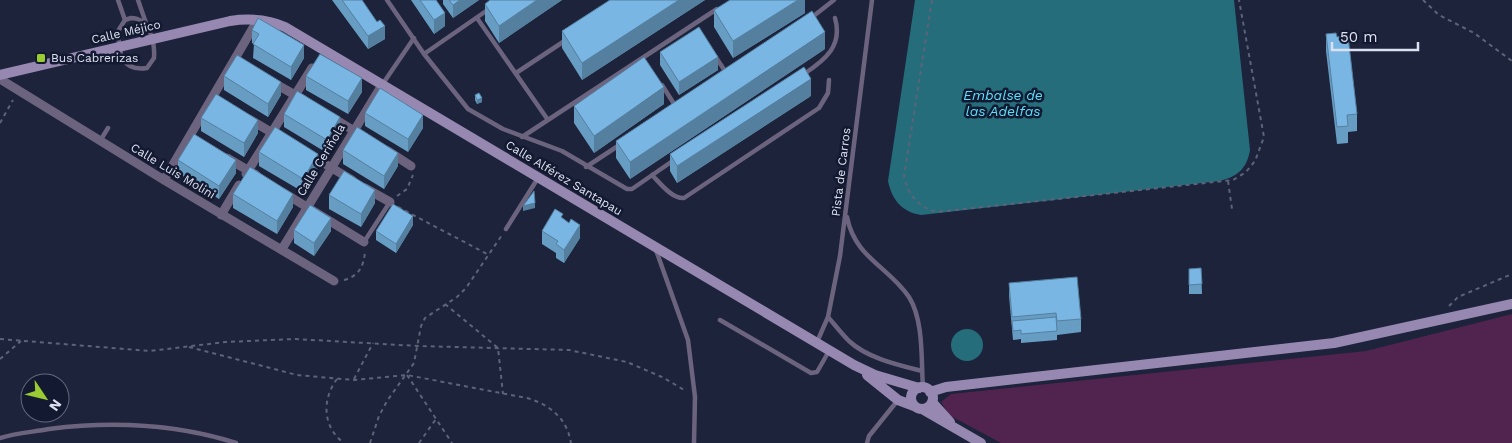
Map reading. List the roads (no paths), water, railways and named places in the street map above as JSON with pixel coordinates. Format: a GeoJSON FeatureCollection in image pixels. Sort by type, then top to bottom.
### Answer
{"type":"FeatureCollection","features":[{"type":"Feature","properties":{"kind":"main road","name":"Calle Méjico"},"geometry":{"type":"LineString","coordinates":[[0,75],[230,21],[258,19]]}},
{"type":"Feature","properties":{"kind":"main road","name":"Calle Alférez Santapau"},"geometry":{"type":"LineString","coordinates":[[258,19],[286,27],[854,365],[875,375],[926,393],[954,426]]}},
{"type":"Feature","properties":{"kind":"main road"},"geometry":{"type":"LineString","coordinates":[[926,393],[918,407],[911,398],[926,393],[946,387],[1334,343],[1512,304]]}},
{"type":"Feature","properties":{"kind":"main road","name":"Calle Alférez Santapau"},"geometry":{"type":"LineString","coordinates":[[854,365],[898,400],[918,407],[982,443]]}},
{"type":"Feature","properties":{"kind":"street"},"geometry":{"type":"LineString","coordinates":[[164,180],[194,139],[217,100],[238,62],[258,19]]}},
{"type":"Feature","properties":{"kind":"street"},"geometry":{"type":"LineString","coordinates":[[221,215],[323,50]]}},
{"type":"Feature","properties":{"kind":"street"},"geometry":{"type":"LineString","coordinates":[[265,78],[312,105]]}},
{"type":"Feature","properties":{"kind":"street","name":"Calle Luis Molini"},"geometry":{"type":"LineString","coordinates":[[0,80],[221,215],[334,281]]}},
{"type":"Feature","properties":{"kind":"street","name":"Calle Ceriñola"},"geometry":{"type":"LineString","coordinates":[[282,250],[382,84]]}},
{"type":"Feature","properties":{"kind":"street"},"geometry":{"type":"LineString","coordinates":[[320,110],[411,166]]}},
{"type":"Feature","properties":{"kind":"street"},"geometry":{"type":"LineString","coordinates":[[238,112],[289,142]]}},
{"type":"Feature","properties":{"kind":"street"},"geometry":{"type":"LineString","coordinates":[[297,148],[390,202]]}},
{"type":"Feature","properties":{"kind":"street"},"geometry":{"type":"LineString","coordinates":[[215,151],[265,181]]}},
{"type":"Feature","properties":{"kind":"street"},"geometry":{"type":"LineString","coordinates":[[274,186],[364,242]]}},
{"type":"Feature","properties":{"kind":"lane"},"geometry":{"type":"LineString","coordinates":[[118,0],[125,20]]}},
{"type":"Feature","properties":{"kind":"lane"},"geometry":{"type":"LineString","coordinates":[[138,0],[152,39],[154,58],[147,68],[138,69],[125,64],[118,31],[125,20],[136,18],[146,24]]}},
{"type":"Feature","properties":{"kind":"lane"},"geometry":{"type":"LineString","coordinates":[[387,0],[424,54],[468,109],[503,129],[549,145],[627,189],[632,189],[676,159]]}},
{"type":"Feature","properties":{"kind":"lane"},"geometry":{"type":"LineString","coordinates":[[809,19],[834,0]]}},
{"type":"Feature","properties":{"kind":"lane","name":"Pista de Carros"},"geometry":{"type":"LineString","coordinates":[[816,343],[828,317],[846,212],[872,0]]}},
{"type":"Feature","properties":{"kind":"lane"},"geometry":{"type":"LineString","coordinates":[[424,54],[496,4]]}},
{"type":"Feature","properties":{"kind":"lane"},"geometry":{"type":"LineString","coordinates":[[522,137],[723,5]]}},
{"type":"Feature","properties":{"kind":"lane"},"geometry":{"type":"LineString","coordinates":[[477,18],[548,120]]}},
{"type":"Feature","properties":{"kind":"lane"},"geometry":{"type":"LineString","coordinates":[[798,78],[822,61],[832,51],[838,31],[835,18]]}},
{"type":"Feature","properties":{"kind":"lane"},"geometry":{"type":"LineString","coordinates":[[694,24],[699,32]]}},
{"type":"Feature","properties":{"kind":"lane"},"geometry":{"type":"LineString","coordinates":[[516,73],[570,37]]}},
{"type":"Feature","properties":{"kind":"lane"},"geometry":{"type":"LineString","coordinates":[[382,84],[414,38]]}},
{"type":"Feature","properties":{"kind":"lane"},"geometry":{"type":"LineString","coordinates":[[710,49],[727,74]]}},
{"type":"Feature","properties":{"kind":"lane"},"geometry":{"type":"LineString","coordinates":[[643,58],[649,66]]}},
{"type":"Feature","properties":{"kind":"lane"},"geometry":{"type":"LineString","coordinates":[[720,78],[735,68]]}},
{"type":"Feature","properties":{"kind":"lane"},"geometry":{"type":"LineString","coordinates":[[652,175],[672,194],[678,198],[684,198],[819,108],[828,93],[829,80]]}},
{"type":"Feature","properties":{"kind":"lane"},"geometry":{"type":"LineString","coordinates":[[660,82],[676,107]]}},
{"type":"Feature","properties":{"kind":"lane"},"geometry":{"type":"LineString","coordinates":[[668,112],[683,102]]}},
{"type":"Feature","properties":{"kind":"lane"},"geometry":{"type":"LineString","coordinates":[[100,141],[108,128]]}},
{"type":"Feature","properties":{"kind":"lane"},"geometry":{"type":"LineString","coordinates":[[586,167],[627,140]]}},
{"type":"Feature","properties":{"kind":"lane"},"geometry":{"type":"LineString","coordinates":[[506,229],[538,178]]}},
{"type":"Feature","properties":{"kind":"lane"},"geometry":{"type":"LineString","coordinates":[[364,242],[390,202]]}},
{"type":"Feature","properties":{"kind":"lane"},"geometry":{"type":"LineString","coordinates":[[846,212],[851,235],[861,250],[903,290],[913,307],[918,328],[926,393]]}},
{"type":"Feature","properties":{"kind":"lane"},"geometry":{"type":"LineString","coordinates":[[655,247],[688,340],[695,397],[694,443]]}},
{"type":"Feature","properties":{"kind":"lane"},"geometry":{"type":"LineString","coordinates":[[828,317],[850,342],[864,351],[922,371]]}},
{"type":"Feature","properties":{"kind":"lane"},"geometry":{"type":"LineString","coordinates":[[720,320],[811,373],[817,372],[829,351]]}},
{"type":"Feature","properties":{"kind":"lane"},"geometry":{"type":"LineString","coordinates":[[867,443],[869,436],[898,400]]}},
{"type":"Feature","properties":{"kind":"lane"},"geometry":{"type":"LineString","coordinates":[[0,438],[75,426],[120,425],[188,432],[236,443]]}},
{"type":"Feature","properties":{"kind":"water","name":"Embalse de las Adelfas"},"geometry":{"type":"Polygon","coordinates":[[[915,0],[1234,0],[1250,150],[1249,157],[1240,171],[1231,177],[1219,181],[921,215],[908,211],[895,199],[888,181],[915,0]]]}},
{"type":"Feature","properties":{"kind":"water"},"geometry":{"type":"Polygon","coordinates":[[[967,329],[973,330],[978,334],[982,339],[982,351],[978,356],[973,360],[967,361],[961,360],[956,356],[952,351],[951,345],[952,339],[956,334],[961,330],[967,329]]]}},
{"type":"Feature","properties":{"kind":"place","name":"Bus Cabrerizas"},"geometry":{"type":"Point","coordinates":[41,58]}}]}
